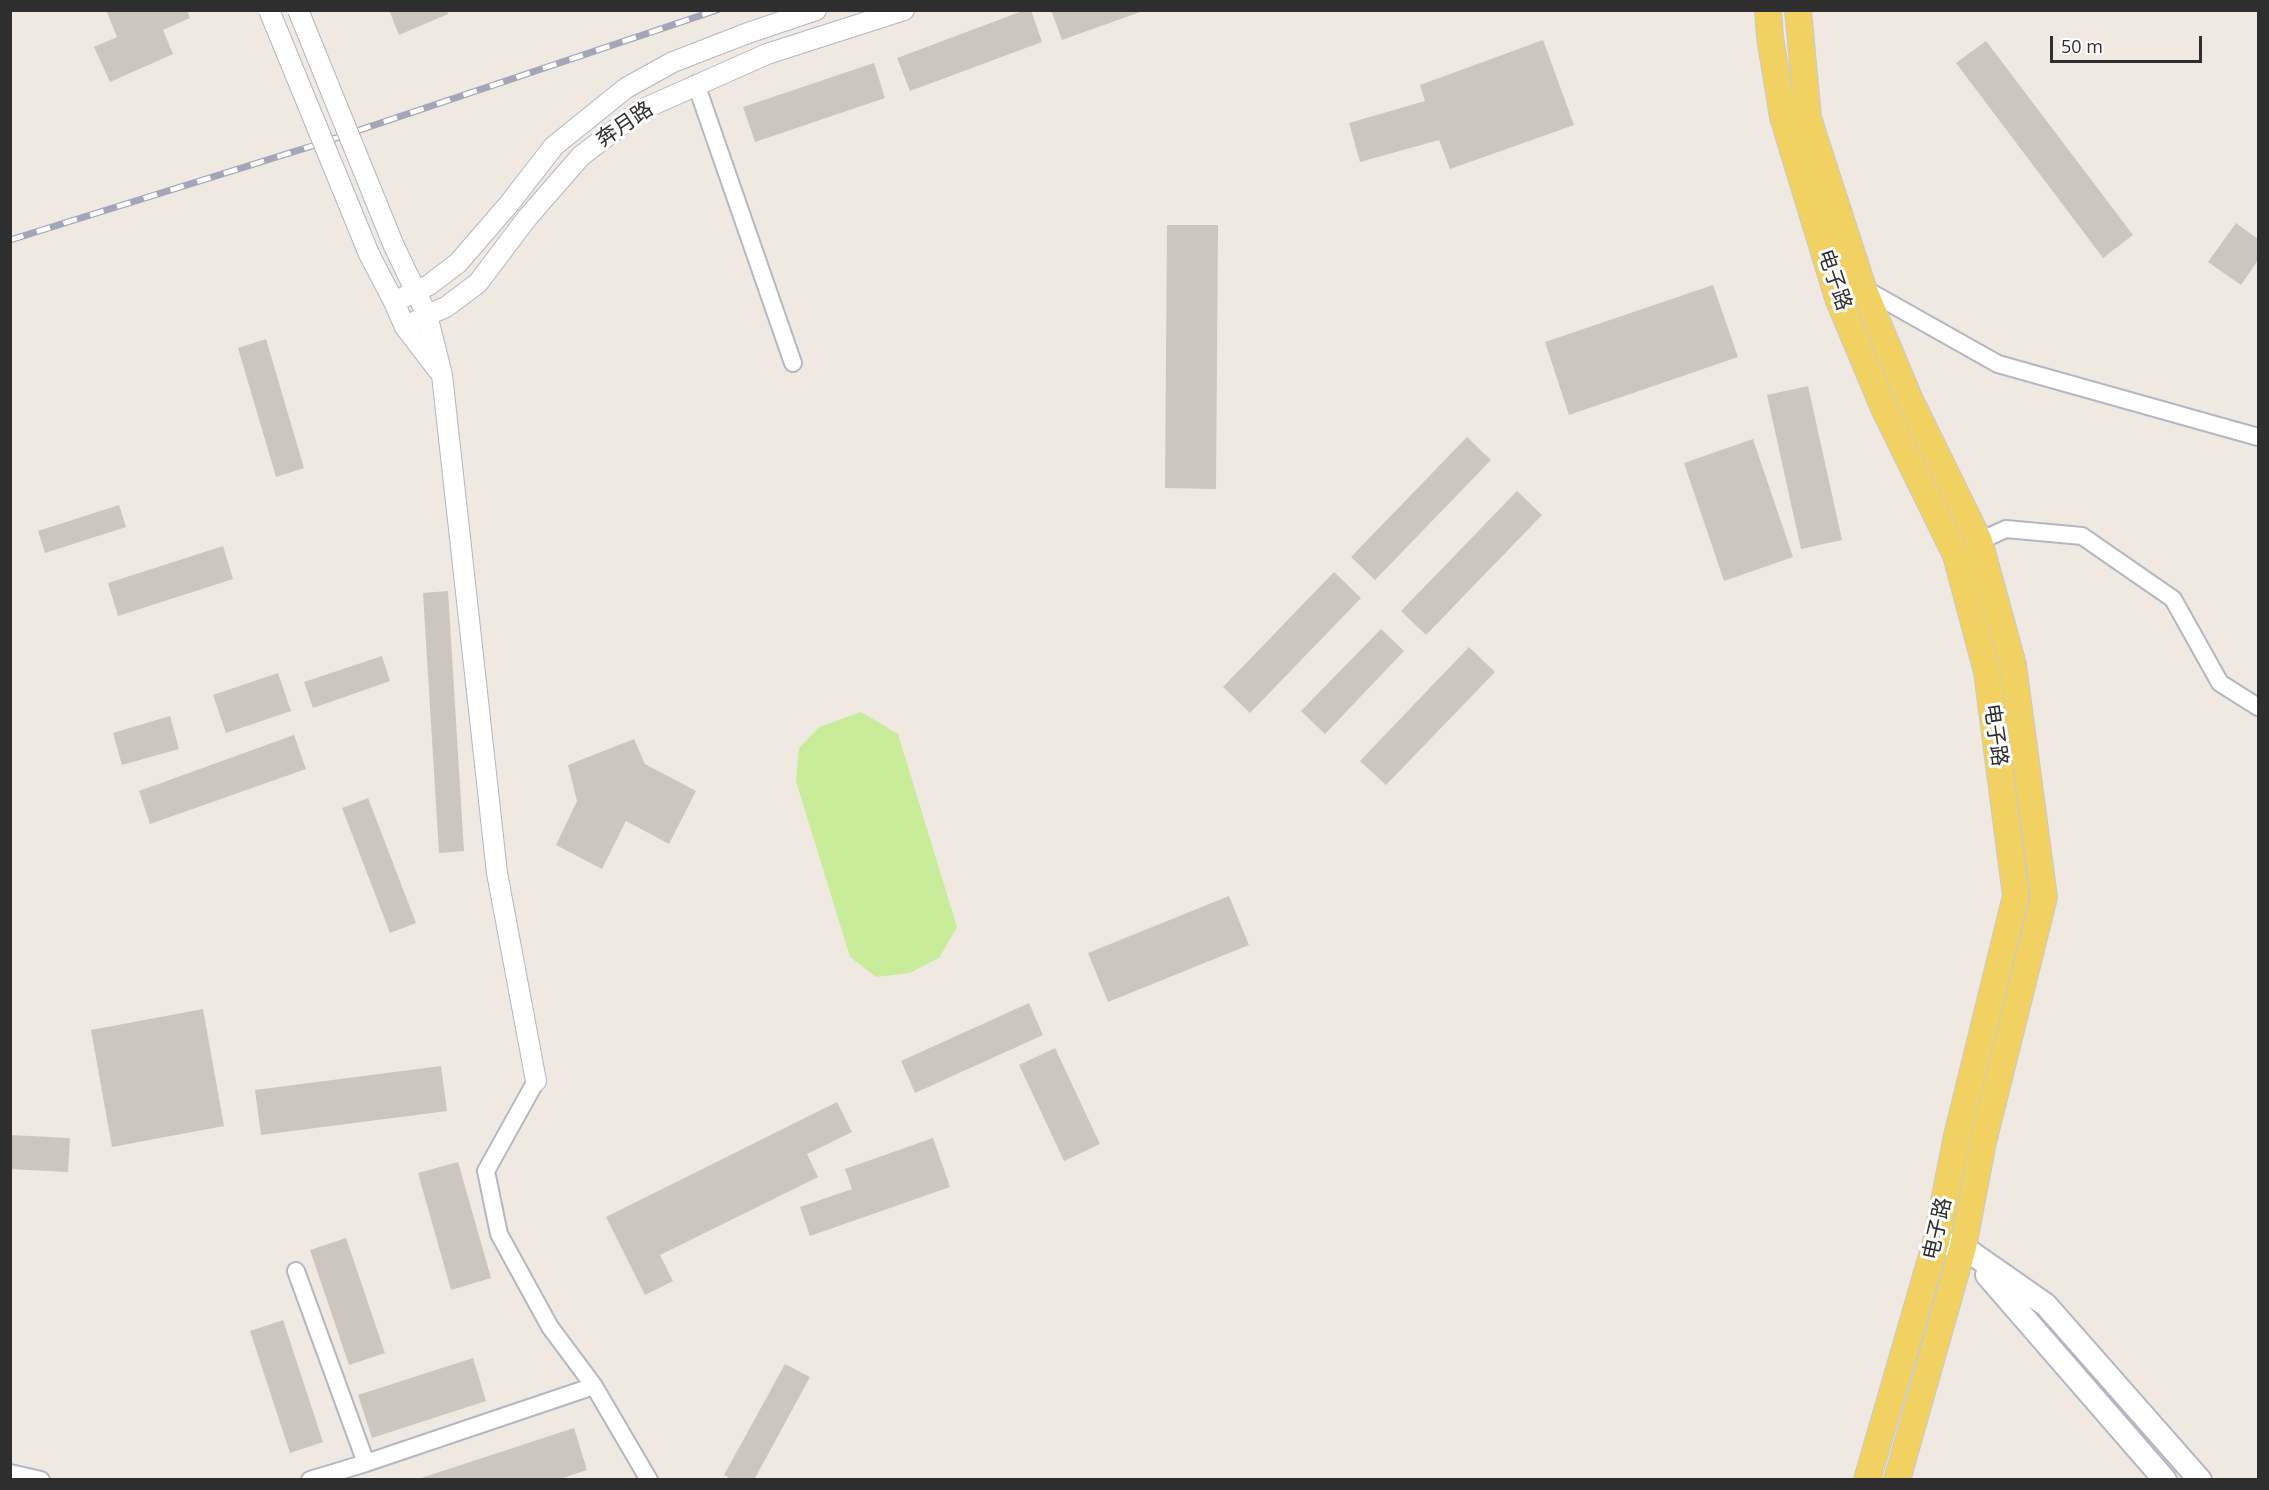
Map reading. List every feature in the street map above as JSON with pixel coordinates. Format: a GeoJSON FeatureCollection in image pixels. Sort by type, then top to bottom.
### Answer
{"type":"FeatureCollection","features":[{"type":"Feature","properties":{"kind":"main road","name":"电子路"},"geometry":{"type":"LineString","coordinates":[[1768,10],[1783,117],[1838,298],[1884,408],[1956,555],[1988,683],[2016,896],[1957,1136],[1936,1242],[1867,1479]]}},
{"type":"Feature","properties":{"kind":"main road","name":"电子路"},"geometry":{"type":"LineString","coordinates":[[1799,20],[1808,118],[1863,288],[1909,398],[1979,541],[2013,665],[2044,897],[1983,1142],[1963,1247],[1897,1479]]}},
{"type":"Feature","properties":{"kind":"main road"},"geometry":{"type":"LineString","coordinates":[[1936,1242],[1963,1247],[2046,1305],[2200,1479]]}},
{"type":"Feature","properties":{"kind":"main road"},"geometry":{"type":"LineString","coordinates":[[1963,1247],[2165,1479]]}},
{"type":"Feature","properties":{"kind":"street"},"geometry":{"type":"LineString","coordinates":[[269,10],[369,254],[405,327],[442,375]]}},
{"type":"Feature","properties":{"kind":"street"},"geometry":{"type":"LineString","coordinates":[[298,10],[394,246],[427,315],[442,375],[497,873],[536,1082],[486,1171],[499,1234],[550,1327],[594,1386],[649,1479]]}},
{"type":"Feature","properties":{"kind":"street"},"geometry":{"type":"LineString","coordinates":[[394,302],[429,285],[458,263],[509,204],[554,146],[626,87],[673,62],[816,10]]}},
{"type":"Feature","properties":{"kind":"street","name":"奔月路"},"geometry":{"type":"LineString","coordinates":[[405,327],[446,308],[478,283],[527,218],[581,156],[641,110],[767,54],[904,10]]}},
{"type":"Feature","properties":{"kind":"street"},"geometry":{"type":"LineString","coordinates":[[696,84],[793,363]]}},
{"type":"Feature","properties":{"kind":"street"},"geometry":{"type":"LineString","coordinates":[[1863,288],[1998,364],[2259,437]]}},
{"type":"Feature","properties":{"kind":"street"},"geometry":{"type":"LineString","coordinates":[[1979,541],[2006,529],[2082,536],[2173,599],[2220,683],[2259,707]]}},
{"type":"Feature","properties":{"kind":"street"},"geometry":{"type":"LineString","coordinates":[[296,1271],[366,1463]]}},
{"type":"Feature","properties":{"kind":"street"},"geometry":{"type":"LineString","coordinates":[[310,1479],[366,1463],[594,1386]]}},
{"type":"Feature","properties":{"kind":"street"},"geometry":{"type":"LineString","coordinates":[[10,1473],[40,1479]]}},
{"type":"Feature","properties":{"kind":"green space"},"geometry":{"type":"Polygon","coordinates":[[[861,712],[898,734],[957,927],[939,958],[910,973],[876,977],[850,957],[796,781],[799,748],[819,727],[861,712]]]}},
{"type":"Feature","properties":{"kind":"building"},"geometry":{"type":"Polygon","coordinates":[[[106,10],[187,10],[190,18],[163,30],[173,54],[110,82],[94,47],[117,37],[106,10]]]}},
{"type":"Feature","properties":{"kind":"building"},"geometry":{"type":"Polygon","coordinates":[[[389,10],[447,10],[448,14],[399,35],[389,10]]]}},
{"type":"Feature","properties":{"kind":"building"},"geometry":{"type":"Polygon","coordinates":[[[1025,10],[1031,10],[1042,42],[910,91],[897,58],[1025,10]]]}},
{"type":"Feature","properties":{"kind":"building"},"geometry":{"type":"Polygon","coordinates":[[[1051,10],[1143,10],[1143,11],[1062,40],[1051,10]]]}},
{"type":"Feature","properties":{"kind":"building"},"geometry":{"type":"Polygon","coordinates":[[[1543,40],[1574,125],[1450,169],[1439,140],[1360,162],[1349,123],[1425,101],[1420,85],[1543,40]]]}},
{"type":"Feature","properties":{"kind":"building"},"geometry":{"type":"Polygon","coordinates":[[[1986,41],[2133,235],[2103,258],[1956,63],[1986,41]]]}},
{"type":"Feature","properties":{"kind":"building"},"geometry":{"type":"Polygon","coordinates":[[[874,63],[885,98],[755,142],[743,107],[874,63]]]}},
{"type":"Feature","properties":{"kind":"building"},"geometry":{"type":"Polygon","coordinates":[[[2236,223],[2258,239],[2258,260],[2241,285],[2208,262],[2236,223]]]}},
{"type":"Feature","properties":{"kind":"building"},"geometry":{"type":"Polygon","coordinates":[[[1167,225],[1218,225],[1216,489],[1165,488],[1167,225]]]}},
{"type":"Feature","properties":{"kind":"building"},"geometry":{"type":"Polygon","coordinates":[[[1713,285],[1738,357],[1569,415],[1545,342],[1713,285]]]}},
{"type":"Feature","properties":{"kind":"building"},"geometry":{"type":"Polygon","coordinates":[[[266,339],[304,468],[276,477],[238,348],[266,339]]]}},
{"type":"Feature","properties":{"kind":"building"},"geometry":{"type":"Polygon","coordinates":[[[1808,386],[1842,540],[1801,549],[1767,395],[1808,386]]]}},
{"type":"Feature","properties":{"kind":"building"},"geometry":{"type":"Polygon","coordinates":[[[1467,437],[1491,460],[1375,580],[1351,557],[1467,437]]]}},
{"type":"Feature","properties":{"kind":"building"},"geometry":{"type":"Polygon","coordinates":[[[1753,439],[1793,557],[1724,581],[1684,463],[1753,439]]]}},
{"type":"Feature","properties":{"kind":"building"},"geometry":{"type":"Polygon","coordinates":[[[1517,491],[1542,515],[1426,635],[1401,611],[1517,491]]]}},
{"type":"Feature","properties":{"kind":"building"},"geometry":{"type":"Polygon","coordinates":[[[119,505],[126,527],[45,553],[38,531],[119,505]]]}},
{"type":"Feature","properties":{"kind":"building"},"geometry":{"type":"Polygon","coordinates":[[[223,546],[233,579],[118,616],[108,583],[223,546]]]}},
{"type":"Feature","properties":{"kind":"building"},"geometry":{"type":"Polygon","coordinates":[[[1334,572],[1361,598],[1250,713],[1223,687],[1334,572]]]}},
{"type":"Feature","properties":{"kind":"building"},"geometry":{"type":"Polygon","coordinates":[[[448,591],[464,851],[439,853],[423,593],[448,591]]]}},
{"type":"Feature","properties":{"kind":"building"},"geometry":{"type":"Polygon","coordinates":[[[1381,629],[1404,651],[1325,734],[1301,711],[1381,629]]]}},
{"type":"Feature","properties":{"kind":"building"},"geometry":{"type":"Polygon","coordinates":[[[1469,647],[1495,672],[1386,785],[1360,761],[1469,647]]]}},
{"type":"Feature","properties":{"kind":"building"},"geometry":{"type":"Polygon","coordinates":[[[382,656],[390,681],[313,708],[304,682],[382,656]]]}},
{"type":"Feature","properties":{"kind":"building"},"geometry":{"type":"Polygon","coordinates":[[[278,673],[291,711],[226,733],[213,695],[278,673]]]}},
{"type":"Feature","properties":{"kind":"building"},"geometry":{"type":"Polygon","coordinates":[[[170,716],[179,749],[122,765],[113,733],[170,716]]]}},
{"type":"Feature","properties":{"kind":"building"},"geometry":{"type":"Polygon","coordinates":[[[294,735],[306,769],[150,824],[139,791],[294,735]]]}},
{"type":"Feature","properties":{"kind":"building"},"geometry":{"type":"Polygon","coordinates":[[[634,739],[645,764],[696,791],[669,844],[626,821],[602,869],[556,845],[577,801],[568,765],[634,739]]]}},
{"type":"Feature","properties":{"kind":"building"},"geometry":{"type":"Polygon","coordinates":[[[368,798],[416,923],[390,933],[342,808],[368,798]]]}},
{"type":"Feature","properties":{"kind":"building"},"geometry":{"type":"Polygon","coordinates":[[[1229,896],[1249,945],[1108,1002],[1088,953],[1229,896]]]}},
{"type":"Feature","properties":{"kind":"building"},"geometry":{"type":"Polygon","coordinates":[[[1029,1003],[1043,1035],[915,1093],[901,1061],[1029,1003]]]}},
{"type":"Feature","properties":{"kind":"building"},"geometry":{"type":"Polygon","coordinates":[[[203,1009],[224,1126],[112,1147],[91,1030],[203,1009]]]}},
{"type":"Feature","properties":{"kind":"building"},"geometry":{"type":"Polygon","coordinates":[[[1055,1048],[1100,1144],[1064,1161],[1019,1065],[1055,1048]]]}},
{"type":"Feature","properties":{"kind":"building"},"geometry":{"type":"Polygon","coordinates":[[[441,1066],[447,1111],[261,1135],[255,1090],[441,1066]]]}},
{"type":"Feature","properties":{"kind":"building"},"geometry":{"type":"Polygon","coordinates":[[[837,1102],[852,1132],[807,1154],[818,1177],[660,1255],[673,1281],[645,1295],[606,1217],[837,1102]]]}},
{"type":"Feature","properties":{"kind":"building"},"geometry":{"type":"Polygon","coordinates":[[[10,1135],[70,1138],[68,1172],[10,1169],[10,1135]]]}},
{"type":"Feature","properties":{"kind":"building"},"geometry":{"type":"Polygon","coordinates":[[[933,1138],[950,1187],[810,1236],[800,1207],[852,1189],[845,1169],[933,1138]]]}},
{"type":"Feature","properties":{"kind":"building"},"geometry":{"type":"Polygon","coordinates":[[[458,1162],[491,1278],[451,1290],[418,1173],[458,1162]]]}},
{"type":"Feature","properties":{"kind":"building"},"geometry":{"type":"Polygon","coordinates":[[[346,1238],[385,1353],[349,1365],[310,1250],[346,1238]]]}},
{"type":"Feature","properties":{"kind":"building"},"geometry":{"type":"Polygon","coordinates":[[[283,1320],[323,1442],[290,1453],[250,1331],[283,1320]]]}},
{"type":"Feature","properties":{"kind":"building"},"geometry":{"type":"Polygon","coordinates":[[[473,1358],[486,1401],[372,1438],[358,1395],[473,1358]]]}},
{"type":"Feature","properties":{"kind":"building"},"geometry":{"type":"Polygon","coordinates":[[[785,1364],[810,1377],[754,1480],[733,1480],[724,1475],[785,1364]]]}},
{"type":"Feature","properties":{"kind":"building"},"geometry":{"type":"Polygon","coordinates":[[[574,1428],[587,1470],[557,1480],[415,1480],[574,1428]]]}},
{"type":"Feature","properties":{"kind":"railway"},"geometry":{"type":"LineString","coordinates":[[10,240],[312,146],[717,10]]}}]}
